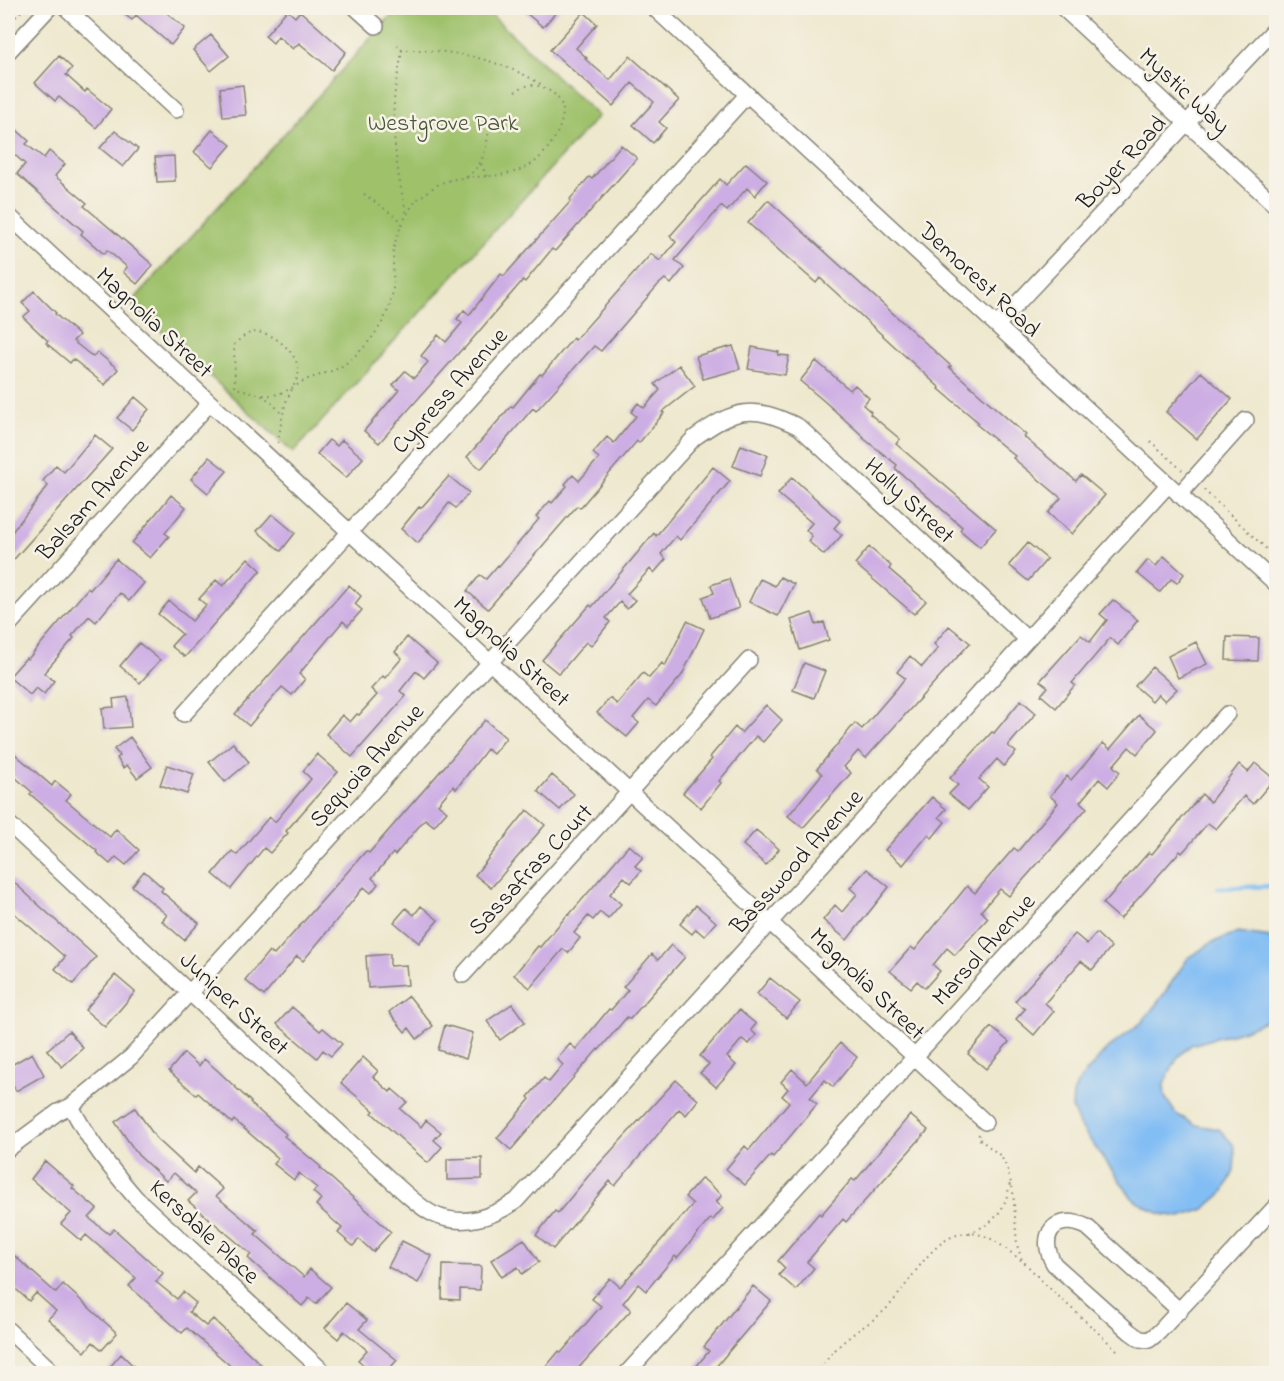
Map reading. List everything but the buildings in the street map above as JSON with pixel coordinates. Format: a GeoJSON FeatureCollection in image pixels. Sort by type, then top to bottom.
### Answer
{"type":"FeatureCollection","features":[{"type":"Feature","properties":{"kind":"street"},"geometry":{"type":"LineString","coordinates":[[8,52],[49,8]]}},
{"type":"Feature","properties":{"kind":"street"},"geometry":{"type":"LineString","coordinates":[[66,8],[176,110]]}},
{"type":"Feature","properties":{"kind":"street"},"geometry":{"type":"LineString","coordinates":[[356,8],[376,26]]}},
{"type":"Feature","properties":{"kind":"street","name":"Demorest Road"},"geometry":{"type":"LineString","coordinates":[[654,8],[1276,584]]}},
{"type":"Feature","properties":{"kind":"street","name":"Mystic Way"},"geometry":{"type":"LineString","coordinates":[[1064,8],[1276,206]]}},
{"type":"Feature","properties":{"kind":"street","name":"Boyer Road"},"geometry":{"type":"LineString","coordinates":[[997,325],[1276,28]]}},
{"type":"Feature","properties":{"kind":"street","name":"Cypress Avenue"},"geometry":{"type":"LineString","coordinates":[[184,714],[747,95]]}},
{"type":"Feature","properties":{"kind":"street","name":"Magnolia Street"},"geometry":{"type":"LineString","coordinates":[[8,215],[985,1122]]}},
{"type":"Feature","properties":{"kind":"street","name":"Balsam Avenue"},"geometry":{"type":"LineString","coordinates":[[8,626],[210,403]]}},
{"type":"Feature","properties":{"kind":"street","name":"Holly Street"},"geometry":{"type":"LineString","coordinates":[[753,411],[775,416],[799,427],[1027,639]]}},
{"type":"Feature","properties":{"kind":"street","name":"Sequoia Avenue"},"geometry":{"type":"LineString","coordinates":[[8,1149],[58,1112],[71,1106],[130,1057],[694,438],[720,419],[753,411]]}},
{"type":"Feature","properties":{"kind":"street","name":"Basswood Avenue"},"geometry":{"type":"LineString","coordinates":[[433,1214],[449,1218],[479,1220],[499,1213],[516,1201],[1027,639],[1173,490],[1192,480],[1246,420]]}},
{"type":"Feature","properties":{"kind":"street","name":"Sassafras Court"},"geometry":{"type":"LineString","coordinates":[[463,975],[749,660]]}},
{"type":"Feature","properties":{"kind":"street","name":"Marsol Avenue"},"geometry":{"type":"LineString","coordinates":[[626,1374],[1227,714]]}},
{"type":"Feature","properties":{"kind":"street","name":"Juniper Street"},"geometry":{"type":"LineString","coordinates":[[8,823],[369,1160],[433,1214]]}},
{"type":"Feature","properties":{"kind":"street","name":"Kersdale Place"},"geometry":{"type":"LineString","coordinates":[[71,1106],[84,1133],[106,1164],[135,1197],[326,1374]]}},
{"type":"Feature","properties":{"kind":"street"},"geometry":{"type":"LineString","coordinates":[[1180,1311],[1087,1227],[1066,1221],[1055,1225],[1048,1233],[1046,1244],[1048,1254],[1054,1264],[1140,1339],[1149,1340],[1180,1311],[1276,1206]]}},
{"type":"Feature","properties":{"kind":"street"},"geometry":{"type":"LineString","coordinates":[[8,1330],[55,1374]]}},
{"type":"Feature","properties":{"kind":"path"},"geometry":{"type":"LineString","coordinates":[[8,26],[24,8]]}},
{"type":"Feature","properties":{"kind":"path"},"geometry":{"type":"LineString","coordinates":[[278,443],[282,415],[291,388],[298,375],[297,362],[286,348],[268,334],[254,332],[243,335],[234,345],[235,388],[263,395],[283,394],[291,388],[342,366],[376,332],[388,311],[393,291],[394,247],[403,222],[416,200],[440,183],[514,172],[535,161],[550,147],[559,128],[563,111],[558,98],[530,77],[474,57],[452,52],[402,51],[397,45]]}},
{"type":"Feature","properties":{"kind":"path"},"geometry":{"type":"LineString","coordinates":[[402,51],[394,100],[394,124],[399,179],[407,216]]}},
{"type":"Feature","properties":{"kind":"path"},"geometry":{"type":"LineString","coordinates":[[512,93],[532,85],[547,88]]}},
{"type":"Feature","properties":{"kind":"path"},"geometry":{"type":"LineString","coordinates":[[466,178],[481,164],[491,118]]}},
{"type":"Feature","properties":{"kind":"path"},"geometry":{"type":"LineString","coordinates":[[481,164],[487,177]]}},
{"type":"Feature","properties":{"kind":"path"},"geometry":{"type":"LineString","coordinates":[[364,195],[403,222]]}},
{"type":"Feature","properties":{"kind":"path"},"geometry":{"type":"LineString","coordinates":[[263,395],[272,401],[282,415]]}},
{"type":"Feature","properties":{"kind":"path"},"geometry":{"type":"LineString","coordinates":[[1150,441],[1276,558]]}},
{"type":"Feature","properties":{"kind":"path"},"geometry":{"type":"LineString","coordinates":[[817,1374],[845,1340],[893,1302],[938,1245],[947,1239],[968,1233],[992,1221],[1007,1200],[1011,1180]]}},
{"type":"Feature","properties":{"kind":"path"},"geometry":{"type":"LineString","coordinates":[[968,1233],[990,1239],[1024,1262]]}},
{"type":"Feature","properties":{"kind":"green space","name":"Westgrove Park"},"geometry":{"type":"Polygon","coordinates":[[[398,8],[484,8],[598,116],[293,453],[131,303],[398,8]]]}},
{"type":"Feature","properties":{"kind":"water"},"geometry":{"type":"Polygon","coordinates":[[[1238,932],[1270,937],[1276,943],[1276,1016],[1245,1030],[1191,1045],[1178,1057],[1164,1084],[1165,1097],[1176,1114],[1196,1125],[1219,1129],[1233,1144],[1234,1171],[1223,1193],[1203,1210],[1180,1217],[1160,1214],[1132,1198],[1079,1125],[1072,1108],[1073,1094],[1079,1081],[1106,1050],[1142,1022],[1188,958],[1211,943],[1238,932]]]}},
{"type":"Feature","properties":{"kind":"waterway"},"geometry":{"type":"LineString","coordinates":[[1218,888],[1276,886]]}}]}
